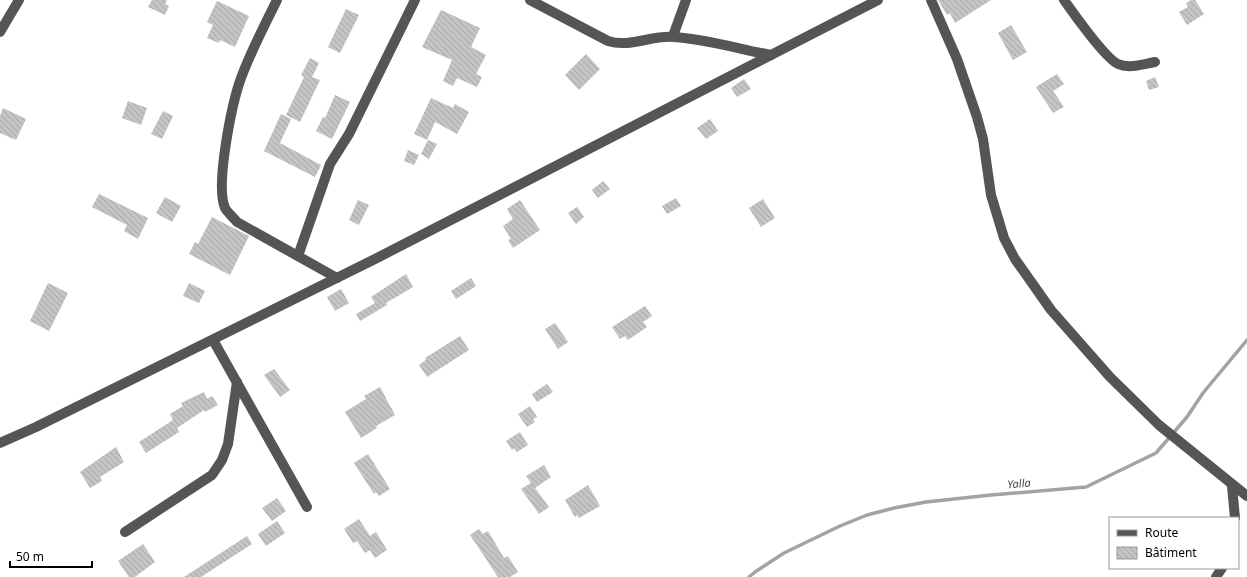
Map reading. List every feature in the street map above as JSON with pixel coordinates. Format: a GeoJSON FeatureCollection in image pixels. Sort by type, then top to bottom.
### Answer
{"type":"FeatureCollection","features":[{"type":"Feature","properties":{"kind":"street"},"geometry":{"type":"LineString","coordinates":[[0,32],[19,0]]}},
{"type":"Feature","properties":{"kind":"street"},"geometry":{"type":"LineString","coordinates":[[276,0],[253,48],[240,80],[222,169],[222,191],[226,208],[237,222],[338,278]]}},
{"type":"Feature","properties":{"kind":"street"},"geometry":{"type":"LineString","coordinates":[[298,256],[330,164],[349,134],[415,0]]}},
{"type":"Feature","properties":{"kind":"street"},"geometry":{"type":"LineString","coordinates":[[530,0],[608,41],[618,44],[628,44],[658,36],[673,36],[690,38],[771,55]]}},
{"type":"Feature","properties":{"kind":"street"},"geometry":{"type":"LineString","coordinates":[[673,36],[686,0]]}},
{"type":"Feature","properties":{"kind":"street"},"geometry":{"type":"LineString","coordinates":[[0,443],[36,427],[338,278],[878,0]]}},
{"type":"Feature","properties":{"kind":"street"},"geometry":{"type":"LineString","coordinates":[[931,0],[956,58],[977,117],[983,139],[991,195],[1004,238],[1015,259],[1051,310],[1110,377],[1159,425],[1232,486],[1247,496]]}},
{"type":"Feature","properties":{"kind":"street"},"geometry":{"type":"LineString","coordinates":[[1064,0],[1109,58],[1117,64],[1126,66],[1155,62]]}},
{"type":"Feature","properties":{"kind":"street"},"geometry":{"type":"LineString","coordinates":[[213,340],[307,507]]}},
{"type":"Feature","properties":{"kind":"street"},"geometry":{"type":"LineString","coordinates":[[125,532],[212,475],[222,460],[228,444],[237,382]]}},
{"type":"Feature","properties":{"kind":"street"},"geometry":{"type":"LineString","coordinates":[[1232,486],[1235,517]]}},
{"type":"Feature","properties":{"kind":"building"},"geometry":{"type":"Polygon","coordinates":[[[152,0],[167,0],[165,4],[169,6],[165,15],[148,7],[152,0]]]}},
{"type":"Feature","properties":{"kind":"building"},"geometry":{"type":"Polygon","coordinates":[[[938,0],[991,0],[955,23],[950,13],[947,15],[938,0]]]}},
{"type":"Feature","properties":{"kind":"building"},"geometry":{"type":"Polygon","coordinates":[[[1191,0],[1195,0],[1204,14],[1187,25],[1179,12],[1188,7],[1186,3],[1191,0]]]}},
{"type":"Feature","properties":{"kind":"building"},"geometry":{"type":"Polygon","coordinates":[[[217,1],[249,16],[235,47],[220,40],[219,43],[207,38],[213,25],[207,22],[217,1]]]}},
{"type":"Feature","properties":{"kind":"building"},"geometry":{"type":"Polygon","coordinates":[[[346,9],[359,15],[340,53],[328,47],[346,9]]]}},
{"type":"Feature","properties":{"kind":"building"},"geometry":{"type":"Polygon","coordinates":[[[441,10],[480,28],[471,47],[486,55],[476,74],[482,77],[477,87],[457,78],[453,86],[443,81],[452,60],[422,47],[441,10]]]}},
{"type":"Feature","properties":{"kind":"building"},"geometry":{"type":"Polygon","coordinates":[[[1011,25],[1027,52],[1013,60],[998,33],[1011,25]]]}},
{"type":"Feature","properties":{"kind":"building"},"geometry":{"type":"Polygon","coordinates":[[[586,54],[600,69],[579,90],[565,75],[586,54]]]}},
{"type":"Feature","properties":{"kind":"building"},"geometry":{"type":"Polygon","coordinates":[[[310,58],[319,63],[312,77],[320,80],[300,122],[286,115],[304,77],[301,75],[310,58]]]}},
{"type":"Feature","properties":{"kind":"building"},"geometry":{"type":"Polygon","coordinates":[[[1057,74],[1064,84],[1053,91],[1064,107],[1053,113],[1036,87],[1057,74]]]}},
{"type":"Feature","properties":{"kind":"building"},"geometry":{"type":"Polygon","coordinates":[[[1155,77],[1159,87],[1149,90],[1146,81],[1155,77]]]}},
{"type":"Feature","properties":{"kind":"building"},"geometry":{"type":"Polygon","coordinates":[[[744,79],[751,89],[737,97],[731,88],[744,79]]]}},
{"type":"Feature","properties":{"kind":"building"},"geometry":{"type":"Polygon","coordinates":[[[335,95],[350,102],[332,139],[316,131],[323,117],[325,118],[335,95]]]}},
{"type":"Feature","properties":{"kind":"building"},"geometry":{"type":"Polygon","coordinates":[[[431,98],[453,108],[455,104],[469,112],[457,134],[435,122],[427,140],[414,134],[431,98]]]}},
{"type":"Feature","properties":{"kind":"building"},"geometry":{"type":"Polygon","coordinates":[[[128,101],[147,108],[141,125],[122,118],[128,101]]]}},
{"type":"Feature","properties":{"kind":"building"},"geometry":{"type":"Polygon","coordinates":[[[3,108],[26,119],[16,140],[0,133],[0,116],[3,108]]]}},
{"type":"Feature","properties":{"kind":"building"},"geometry":{"type":"Polygon","coordinates":[[[163,111],[173,116],[162,139],[151,134],[163,111]]]}},
{"type":"Feature","properties":{"kind":"building"},"geometry":{"type":"Polygon","coordinates":[[[281,114],[291,119],[280,143],[321,165],[315,177],[264,151],[281,114]]]}},
{"type":"Feature","properties":{"kind":"building"},"geometry":{"type":"Polygon","coordinates":[[[710,119],[718,131],[706,139],[697,128],[710,119]]]}},
{"type":"Feature","properties":{"kind":"building"},"geometry":{"type":"Polygon","coordinates":[[[428,140],[437,144],[429,159],[421,154],[428,140]]]}},
{"type":"Feature","properties":{"kind":"building"},"geometry":{"type":"Polygon","coordinates":[[[408,150],[419,155],[414,165],[404,161],[408,150]]]}},
{"type":"Feature","properties":{"kind":"building"},"geometry":{"type":"Polygon","coordinates":[[[603,181],[610,189],[598,198],[592,190],[603,181]]]}},
{"type":"Feature","properties":{"kind":"building"},"geometry":{"type":"Polygon","coordinates":[[[99,194],[148,218],[138,239],[124,231],[127,225],[92,207],[99,194]]]}},
{"type":"Feature","properties":{"kind":"building"},"geometry":{"type":"Polygon","coordinates":[[[165,197],[181,206],[172,222],[156,213],[165,197]]]}},
{"type":"Feature","properties":{"kind":"building"},"geometry":{"type":"Polygon","coordinates":[[[676,198],[681,206],[667,214],[662,206],[676,198]]]}},
{"type":"Feature","properties":{"kind":"building"},"geometry":{"type":"Polygon","coordinates":[[[763,199],[775,218],[761,227],[749,208],[763,199]]]}},
{"type":"Feature","properties":{"kind":"building"},"geometry":{"type":"Polygon","coordinates":[[[358,200],[369,205],[359,225],[349,220],[358,200]]]}},
{"type":"Feature","properties":{"kind":"building"},"geometry":{"type":"Polygon","coordinates":[[[520,200],[540,230],[513,248],[508,240],[511,239],[503,226],[513,219],[507,209],[520,200]]]}},
{"type":"Feature","properties":{"kind":"building"},"geometry":{"type":"Polygon","coordinates":[[[577,207],[584,217],[576,224],[568,213],[577,207]]]}},
{"type":"Feature","properties":{"kind":"building"},"geometry":{"type":"Polygon","coordinates":[[[212,217],[249,236],[230,275],[189,254],[195,242],[198,244],[212,217]]]}},
{"type":"Feature","properties":{"kind":"building"},"geometry":{"type":"Polygon","coordinates":[[[406,274],[413,287],[360,321],[356,314],[375,303],[371,297],[406,274]]]}},
{"type":"Feature","properties":{"kind":"building"},"geometry":{"type":"Polygon","coordinates":[[[471,278],[476,286],[456,299],[451,291],[471,278]]]}},
{"type":"Feature","properties":{"kind":"building"},"geometry":{"type":"Polygon","coordinates":[[[48,283],[68,293],[49,331],[30,321],[48,283]]]}},
{"type":"Feature","properties":{"kind":"building"},"geometry":{"type":"Polygon","coordinates":[[[189,283],[205,291],[199,303],[183,296],[189,283]]]}},
{"type":"Feature","properties":{"kind":"building"},"geometry":{"type":"Polygon","coordinates":[[[341,289],[349,303],[335,311],[327,297],[341,289]]]}},
{"type":"Feature","properties":{"kind":"building"},"geometry":{"type":"Polygon","coordinates":[[[645,306],[652,316],[643,322],[647,327],[628,340],[625,336],[620,339],[612,327],[645,306]]]}},
{"type":"Feature","properties":{"kind":"building"},"geometry":{"type":"Polygon","coordinates":[[[555,323],[568,342],[558,349],[545,329],[555,323]]]}},
{"type":"Feature","properties":{"kind":"building"},"geometry":{"type":"Polygon","coordinates":[[[460,336],[469,350],[427,377],[419,365],[426,360],[425,358],[460,336]]]}},
{"type":"Feature","properties":{"kind":"building"},"geometry":{"type":"Polygon","coordinates":[[[274,369],[290,390],[280,397],[264,375],[274,369]]]}},
{"type":"Feature","properties":{"kind":"building"},"geometry":{"type":"Polygon","coordinates":[[[547,384],[553,392],[537,402],[532,394],[547,384]]]}},
{"type":"Feature","properties":{"kind":"building"},"geometry":{"type":"Polygon","coordinates":[[[380,387],[395,415],[376,426],[377,428],[361,438],[345,412],[366,399],[364,396],[380,387]]]}},
{"type":"Feature","properties":{"kind":"building"},"geometry":{"type":"Polygon","coordinates":[[[204,392],[207,399],[212,396],[218,405],[205,412],[204,410],[177,428],[179,432],[146,453],[139,442],[173,420],[170,414],[183,406],[181,403],[204,392]]]}},
{"type":"Feature","properties":{"kind":"building"},"geometry":{"type":"Polygon","coordinates":[[[530,406],[537,417],[533,419],[535,422],[527,427],[518,414],[530,406]]]}},
{"type":"Feature","properties":{"kind":"building"},"geometry":{"type":"Polygon","coordinates":[[[520,432],[528,445],[517,452],[514,448],[512,450],[506,441],[520,432]]]}},
{"type":"Feature","properties":{"kind":"building"},"geometry":{"type":"Polygon","coordinates":[[[116,447],[124,462],[100,477],[102,481],[90,488],[80,472],[116,447]]]}},
{"type":"Feature","properties":{"kind":"building"},"geometry":{"type":"Polygon","coordinates":[[[368,454],[390,489],[379,496],[376,492],[374,494],[354,463],[368,454]]]}},
{"type":"Feature","properties":{"kind":"building"},"geometry":{"type":"Polygon","coordinates":[[[544,465],[551,477],[535,488],[549,507],[539,514],[521,489],[531,483],[526,476],[544,465]]]}},
{"type":"Feature","properties":{"kind":"building"},"geometry":{"type":"Polygon","coordinates":[[[588,485],[600,506],[579,518],[577,515],[575,517],[565,500],[588,485]]]}},
{"type":"Feature","properties":{"kind":"building"},"geometry":{"type":"Polygon","coordinates":[[[277,498],[286,511],[272,521],[262,508],[277,498]]]}},
{"type":"Feature","properties":{"kind":"building"},"geometry":{"type":"Polygon","coordinates":[[[359,519],[370,536],[376,532],[387,550],[375,558],[370,550],[365,553],[357,541],[353,543],[344,529],[359,519]]]}},
{"type":"Feature","properties":{"kind":"building"},"geometry":{"type":"Polygon","coordinates":[[[277,521],[285,533],[266,546],[258,534],[277,521]]]}},
{"type":"Feature","properties":{"kind":"building"},"geometry":{"type":"Polygon","coordinates":[[[479,529],[483,534],[488,531],[504,558],[508,556],[518,572],[510,577],[498,577],[470,535],[479,529]]]}},
{"type":"Feature","properties":{"kind":"building"},"geometry":{"type":"Polygon","coordinates":[[[247,536],[252,544],[201,577],[184,577],[247,536]]]}},
{"type":"Feature","properties":{"kind":"building"},"geometry":{"type":"Polygon","coordinates":[[[143,544],[155,562],[135,577],[129,577],[118,561],[143,544]]]}},
{"type":"Feature","properties":{"kind":"waterway","name":"Yalla"},"geometry":{"type":"LineString","coordinates":[[749,577],[784,553],[840,526],[867,515],[926,502],[1086,487],[1156,453],[1187,417],[1203,393],[1247,340]]}}]}
